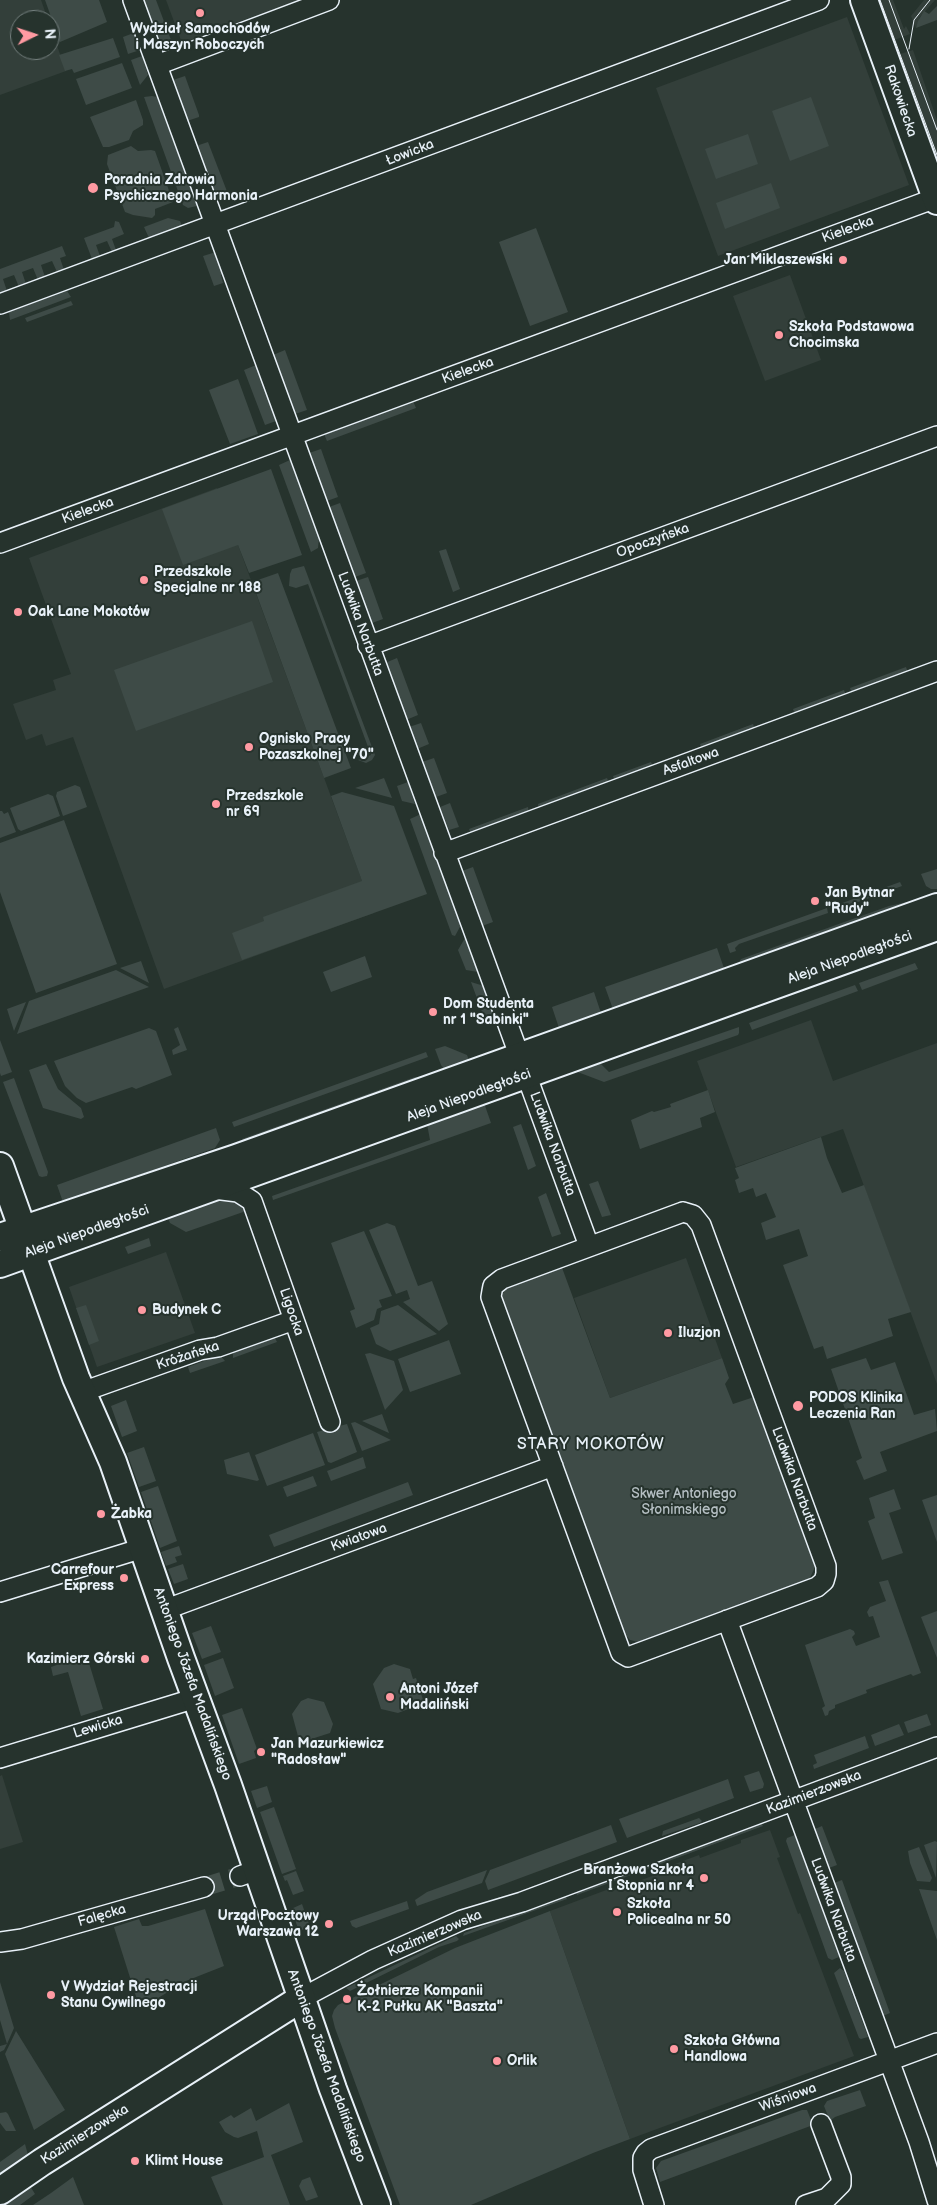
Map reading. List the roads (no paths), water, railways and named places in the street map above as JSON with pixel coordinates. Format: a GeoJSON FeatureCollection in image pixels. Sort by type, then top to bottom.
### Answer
{"type":"FeatureCollection","features":[{"type":"Feature","properties":{"kind":"main road","name":"Rakowiecka"},"geometry":{"type":"LineString","coordinates":[[864,0],[936,200]]}},
{"type":"Feature","properties":{"kind":"main road","name":"Aleja Niepodległości"},"geometry":{"type":"LineString","coordinates":[[18,1239],[208,1189],[269,1168],[523,1066],[937,907]]}},
{"type":"Feature","properties":{"kind":"main road","name":"Aleja Niepodległości"},"geometry":{"type":"LineString","coordinates":[[0,1264],[18,1239],[157,1183],[523,1066],[937,927]]}},
{"type":"Feature","properties":{"kind":"main road","name":"Antoniego Józefa Madalińskiego"},"geometry":{"type":"LineString","coordinates":[[0,1166],[18,1239],[113,1462],[144,1548],[196,1698],[248,1873],[302,1998],[333,2089],[377,2205]]}},
{"type":"Feature","properties":{"kind":"main road","name":"Kazimierzowska"},"geometry":{"type":"LineString","coordinates":[[0,2191],[42,2162],[302,1998]]}},
{"type":"Feature","properties":{"kind":"street","name":"Ludwika Narbutta"},"geometry":{"type":"LineString","coordinates":[[133,0],[589,1246]]}},
{"type":"Feature","properties":{"kind":"street"},"geometry":{"type":"LineString","coordinates":[[157,65],[329,0]]}},
{"type":"Feature","properties":{"kind":"street","name":"Łowicka"},"geometry":{"type":"LineString","coordinates":[[0,304],[819,0]]}},
{"type":"Feature","properties":{"kind":"street","name":"Kielecka"},"geometry":{"type":"LineString","coordinates":[[0,543],[936,200]]}},
{"type":"Feature","properties":{"kind":"street","name":"Opoczyńska"},"geometry":{"type":"LineString","coordinates":[[368,646],[937,436]]}},
{"type":"Feature","properties":{"kind":"street","name":"Asfaltowa"},"geometry":{"type":"LineString","coordinates":[[444,853],[937,671]]}},
{"type":"Feature","properties":{"kind":"street"},"geometry":{"type":"LineString","coordinates":[[208,1189],[231,1190],[245,1195],[252,1201],[258,1180],[269,1168]]}},
{"type":"Feature","properties":{"kind":"street","name":"Ligocka"},"geometry":{"type":"LineString","coordinates":[[252,1201],[330,1422]]}},
{"type":"Feature","properties":{"kind":"street","name":"Ludwika Narbutta"},"geometry":{"type":"LineString","coordinates":[[683,1212],[693,1215],[701,1225],[826,1566],[824,1581],[817,1587],[638,1654],[624,1656],[621,1653],[494,1304],[492,1292],[493,1286],[502,1279],[589,1246],[683,1212]]}},
{"type":"Feature","properties":{"kind":"street","name":"Króżańska"},"geometry":{"type":"LineString","coordinates":[[82,1392],[200,1350],[218,1347],[294,1320]]}},
{"type":"Feature","properties":{"kind":"street","name":"Kwiatowa"},"geometry":{"type":"LineString","coordinates":[[164,1610],[553,1466]]}},
{"type":"Feature","properties":{"kind":"street"},"geometry":{"type":"LineString","coordinates":[[0,1592],[144,1548]]}},
{"type":"Feature","properties":{"kind":"street","name":"Ludwika Narbutta"},"geometry":{"type":"LineString","coordinates":[[726,1620],[919,2142],[937,2200]]}},
{"type":"Feature","properties":{"kind":"street","name":"Lewicka"},"geometry":{"type":"LineString","coordinates":[[0,1758],[196,1698]]}},
{"type":"Feature","properties":{"kind":"street","name":"Kazimierzowska"},"geometry":{"type":"LineString","coordinates":[[302,1998],[373,1960],[462,1920],[522,1902],[937,1747]]}},
{"type":"Feature","properties":{"kind":"street","name":"Falęcka"},"geometry":{"type":"LineString","coordinates":[[0,1942],[22,1939],[204,1887]]}},
{"type":"Feature","properties":{"kind":"street","name":"Wiśniowa"},"geometry":{"type":"LineString","coordinates":[[654,2205],[643,2170],[647,2153],[937,2043]]}},
{"type":"Feature","properties":{"kind":"street"},"geometry":{"type":"LineString","coordinates":[[806,2205],[827,2198],[841,2184],[841,2177],[822,2124]]}},
{"type":"Feature","properties":{"kind":"tunnel"},"geometry":{"type":"LineString","coordinates":[[204,1887],[240,1876]]}},
{"type":"Feature","properties":{"kind":"tram line"},"geometry":{"type":"LineString","coordinates":[[880,0],[937,155]]}},
{"type":"Feature","properties":{"kind":"tram line"},"geometry":{"type":"LineString","coordinates":[[889,0],[937,130]]}},
{"type":"Feature","properties":{"kind":"tram line"},"geometry":{"type":"LineString","coordinates":[[909,49],[914,20],[930,0]]}},
{"type":"Feature","properties":{"kind":"place","name":"Wydział Samochodów i Maszyn Roboczych"},"geometry":{"type":"Point","coordinates":[200,13]}},
{"type":"Feature","properties":{"kind":"place","name":"Poradnia Zdrowia Psychicznego Harmonia"},"geometry":{"type":"Point","coordinates":[93,188]}},
{"type":"Feature","properties":{"kind":"place","name":"Jan Miklaszewski"},"geometry":{"type":"Point","coordinates":[843,260]}},
{"type":"Feature","properties":{"kind":"place","name":"Szkoła Podstawowa Chocimska"},"geometry":{"type":"Point","coordinates":[779,335]}},
{"type":"Feature","properties":{"kind":"place","name":"Przedszkole Specjalne nr 188"},"geometry":{"type":"Point","coordinates":[144,580]}},
{"type":"Feature","properties":{"kind":"place","name":"Oak Lane Mokotów"},"geometry":{"type":"Point","coordinates":[18,612]}},
{"type":"Feature","properties":{"kind":"place","name":"Ognisko Pracy Pozaszkolnej \"70\""},"geometry":{"type":"Point","coordinates":[249,747]}},
{"type":"Feature","properties":{"kind":"place","name":"Przedszkole nr 69"},"geometry":{"type":"Point","coordinates":[216,804]}},
{"type":"Feature","properties":{"kind":"place","name":"Jan Bytnar \"Rudy\""},"geometry":{"type":"Point","coordinates":[815,901]}},
{"type":"Feature","properties":{"kind":"place","name":"Dom Studenta nr 1 \"Sabinki\""},"geometry":{"type":"Point","coordinates":[433,1012]}},
{"type":"Feature","properties":{"kind":"place","name":"Budynek C"},"geometry":{"type":"Point","coordinates":[142,1310]}},
{"type":"Feature","properties":{"kind":"place","name":"Iluzjon"},"geometry":{"type":"Point","coordinates":[668,1333]}},
{"type":"Feature","properties":{"kind":"place","name":"PODOS Klinika Leczenia Ran"},"geometry":{"type":"Point","coordinates":[798,1406]}},
{"type":"Feature","properties":{"kind":"place","name":"Żabka"},"geometry":{"type":"Point","coordinates":[101,1514]}},
{"type":"Feature","properties":{"kind":"place","name":"Carrefour Express"},"geometry":{"type":"Point","coordinates":[124,1578]}},
{"type":"Feature","properties":{"kind":"place","name":"Kazimierz Górski"},"geometry":{"type":"Point","coordinates":[145,1659]}},
{"type":"Feature","properties":{"kind":"place","name":"Antoni Józef Madaliński"},"geometry":{"type":"Point","coordinates":[390,1697]}},
{"type":"Feature","properties":{"kind":"place","name":"Jan Mazurkiewicz \"Radosław\""},"geometry":{"type":"Point","coordinates":[261,1752]}},
{"type":"Feature","properties":{"kind":"place","name":"Branżowa Szkoła I Stopnia nr 4"},"geometry":{"type":"Point","coordinates":[704,1878]}},
{"type":"Feature","properties":{"kind":"place","name":"Szkoła Policealna nr 50"},"geometry":{"type":"Point","coordinates":[617,1912]}},
{"type":"Feature","properties":{"kind":"place","name":"Urząd Pocztowy Warszawa 12"},"geometry":{"type":"Point","coordinates":[329,1924]}},
{"type":"Feature","properties":{"kind":"place","name":"V Wydział Rejestracji Stanu Cywilnego"},"geometry":{"type":"Point","coordinates":[51,1995]}},
{"type":"Feature","properties":{"kind":"place","name":"Żołnierze Kompanii K-2 Pułku AK \"Baszta\""},"geometry":{"type":"Point","coordinates":[347,1999]}},
{"type":"Feature","properties":{"kind":"place","name":"Szkoła Główna Handlowa"},"geometry":{"type":"Point","coordinates":[674,2049]}},
{"type":"Feature","properties":{"kind":"place","name":"Orlik"},"geometry":{"type":"Point","coordinates":[497,2061]}},
{"type":"Feature","properties":{"kind":"place","name":"Klimt House"},"geometry":{"type":"Point","coordinates":[135,2161]}},
{"type":"Feature","properties":{"kind":"district","name":"STARY MOKOTÓW"},"geometry":{"type":"Point","coordinates":[591,1445]}},
{"type":"Feature","properties":{"kind":"park label","name":"Skwer Antoniego Słonimskiego"},"geometry":{"type":"Point","coordinates":[684,1502]}}]}
